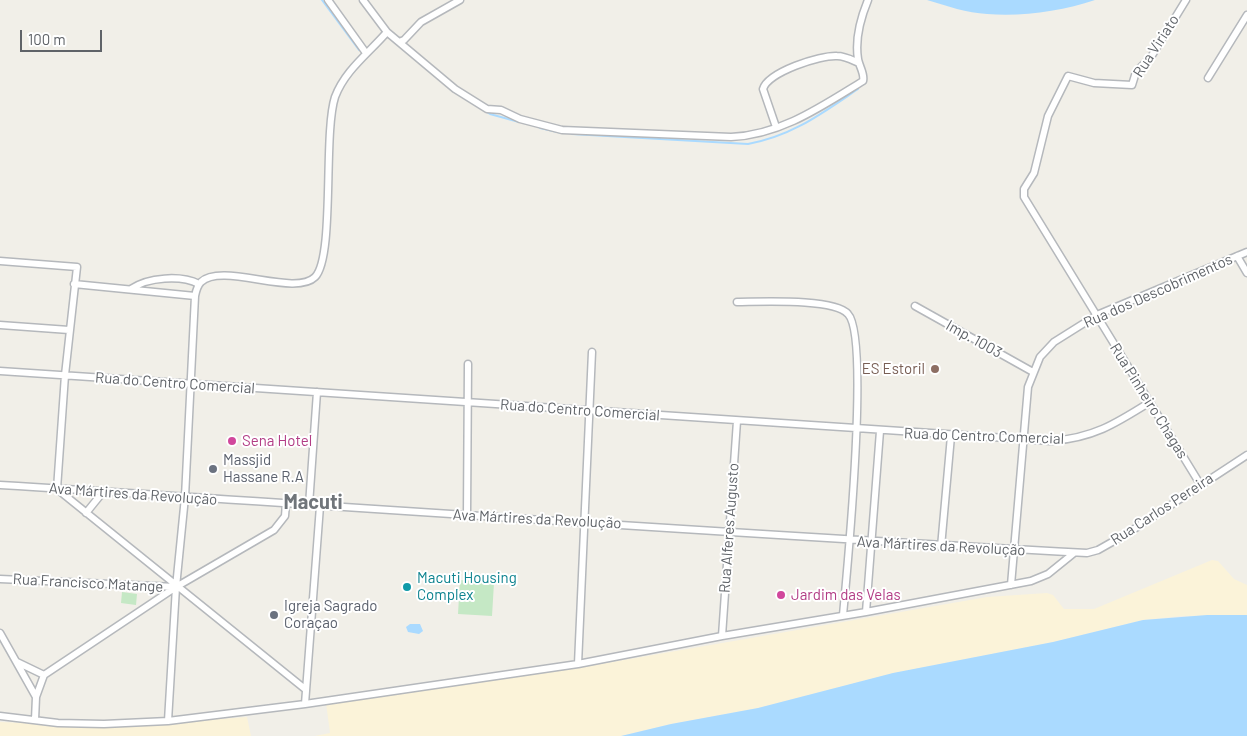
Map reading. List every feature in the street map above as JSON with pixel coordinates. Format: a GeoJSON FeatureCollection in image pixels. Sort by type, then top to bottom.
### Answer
{"type":"FeatureCollection","features":[{"type":"Feature","properties":{"kind":"street"},"geometry":{"type":"LineString","coordinates":[[328,0],[366,52]]}},
{"type":"Feature","properties":{"kind":"street"},"geometry":{"type":"LineString","coordinates":[[363,0],[387,32],[455,89],[480,106],[502,110],[520,119],[562,130],[615,134],[732,137],[750,136],[804,117],[863,81],[864,76],[859,64],[858,36],[868,0]]}},
{"type":"Feature","properties":{"kind":"street"},"geometry":{"type":"LineString","coordinates":[[399,42],[404,40],[421,22],[460,0]]}},
{"type":"Feature","properties":{"kind":"street","name":"Rua Viriato"},"geometry":{"type":"LineString","coordinates":[[1024,189],[1034,173],[1048,116],[1068,76],[1094,83],[1132,85],[1136,72],[1151,57],[1186,0]]}},
{"type":"Feature","properties":{"kind":"street"},"geometry":{"type":"LineString","coordinates":[[1208,78],[1247,15]]}},
{"type":"Feature","properties":{"kind":"street"},"geometry":{"type":"LineString","coordinates":[[168,721],[176,587],[185,497],[195,296],[199,284],[210,277],[256,279],[302,285],[314,278],[323,260],[328,165],[335,97],[346,77],[366,52],[387,32]]}},
{"type":"Feature","properties":{"kind":"street"},"geometry":{"type":"LineString","coordinates":[[776,127],[764,90],[765,84],[770,79],[817,58],[839,56],[859,64]]}},
{"type":"Feature","properties":{"kind":"street","name":"Rua Pinheiro Chagas"},"geometry":{"type":"LineString","coordinates":[[1024,189],[1024,197],[1200,484]]}},
{"type":"Feature","properties":{"kind":"street","name":"Rua dos Descobrimentos"},"geometry":{"type":"LineString","coordinates":[[1011,585],[1028,387],[1040,357],[1054,342],[1097,315],[1247,252]]}},
{"type":"Feature","properties":{"kind":"street"},"geometry":{"type":"LineString","coordinates":[[1238,256],[1247,273]]}},
{"type":"Feature","properties":{"kind":"street"},"geometry":{"type":"LineString","coordinates":[[0,261],[77,268],[69,330],[57,489],[305,690]]}},
{"type":"Feature","properties":{"kind":"street"},"geometry":{"type":"LineString","coordinates":[[131,289],[142,283],[176,279],[186,279],[199,284]]}},
{"type":"Feature","properties":{"kind":"street"},"geometry":{"type":"LineString","coordinates":[[74,284],[195,296]]}},
{"type":"Feature","properties":{"kind":"street"},"geometry":{"type":"LineString","coordinates":[[737,302],[832,306],[848,313],[856,330],[855,465],[844,615]]}},
{"type":"Feature","properties":{"kind":"street","name":"Imp. 1003"},"geometry":{"type":"LineString","coordinates":[[915,306],[1033,372]]}},
{"type":"Feature","properties":{"kind":"street"},"geometry":{"type":"LineString","coordinates":[[0,325],[69,330]]}},
{"type":"Feature","properties":{"kind":"street"},"geometry":{"type":"LineString","coordinates":[[578,664],[591,410],[592,352]]}},
{"type":"Feature","properties":{"kind":"street"},"geometry":{"type":"LineString","coordinates":[[467,515],[468,364]]}},
{"type":"Feature","properties":{"kind":"street","name":"Rua do Centro Comercial"},"geometry":{"type":"LineString","coordinates":[[0,371],[1022,440],[1077,439],[1119,422],[1150,402]]}},
{"type":"Feature","properties":{"kind":"street"},"geometry":{"type":"LineString","coordinates":[[309,505],[317,392]]}},
{"type":"Feature","properties":{"kind":"street","name":"Rua Alferes Augusto"},"geometry":{"type":"LineString","coordinates":[[722,636],[737,421]]}},
{"type":"Feature","properties":{"kind":"street"},"geometry":{"type":"LineString","coordinates":[[866,612],[880,431]]}},
{"type":"Feature","properties":{"kind":"street"},"geometry":{"type":"LineString","coordinates":[[941,547],[950,436]]}},
{"type":"Feature","properties":{"kind":"street","name":"Rua Carlos Pereira"},"geometry":{"type":"LineString","coordinates":[[1074,553],[1087,554],[1098,550],[1128,533],[1200,484],[1247,455]]}},
{"type":"Feature","properties":{"kind":"street","name":"Ava Mártires da Revolução"},"geometry":{"type":"LineString","coordinates":[[0,485],[584,521],[941,547],[1074,553]]}},
{"type":"Feature","properties":{"kind":"street"},"geometry":{"type":"LineString","coordinates":[[86,512],[102,492]]}},
{"type":"Feature","properties":{"kind":"street"},"geometry":{"type":"LineString","coordinates":[[35,720],[36,696],[44,675],[176,587],[274,530],[285,516],[286,503]]}},
{"type":"Feature","properties":{"kind":"street"},"geometry":{"type":"LineString","coordinates":[[305,704],[320,506]]}},
{"type":"Feature","properties":{"kind":"street"},"geometry":{"type":"LineString","coordinates":[[0,716],[104,724],[168,721],[305,704],[578,664],[722,636],[866,612],[1031,581],[1048,574],[1074,553]]}},
{"type":"Feature","properties":{"kind":"street","name":"Rua Francisco Matange"},"geometry":{"type":"LineString","coordinates":[[0,579],[176,587]]}},
{"type":"Feature","properties":{"kind":"street"},"geometry":{"type":"LineString","coordinates":[[0,633],[36,696]]}},
{"type":"Feature","properties":{"kind":"street"},"geometry":{"type":"LineString","coordinates":[[17,662],[44,675]]}},
{"type":"Feature","properties":{"kind":"green space"},"geometry":{"type":"Polygon","coordinates":[[[460,580],[494,583],[492,616],[458,614],[460,580]]]}},
{"type":"Feature","properties":{"kind":"green space"},"geometry":{"type":"Polygon","coordinates":[[[122,592],[137,594],[136,605],[121,603],[122,592]]]}},
{"type":"Feature","properties":{"kind":"sand"},"geometry":{"type":"Polygon","coordinates":[[[1212,560],[1218,561],[1234,579],[1247,585],[1247,615],[1181,616],[1143,620],[1053,642],[894,673],[758,708],[671,724],[621,736],[315,736],[330,733],[326,703],[578,668],[987,597],[1047,593],[1053,595],[1064,609],[1094,609],[1212,560]]]}},
{"type":"Feature","properties":{"kind":"sand"},"geometry":{"type":"Polygon","coordinates":[[[247,717],[251,736],[0,736],[0,722],[113,727],[247,717]]]}},
{"type":"Feature","properties":{"kind":"water"},"geometry":{"type":"Polygon","coordinates":[[[927,0],[1095,0],[1042,12],[1000,15],[957,9],[927,0]]]}},
{"type":"Feature","properties":{"kind":"water"},"geometry":{"type":"Polygon","coordinates":[[[1207,615],[1247,615],[1247,736],[621,736],[671,724],[758,708],[893,673],[1053,642],[1143,620],[1207,615]]]}},
{"type":"Feature","properties":{"kind":"water"},"geometry":{"type":"Polygon","coordinates":[[[410,624],[420,624],[423,631],[419,634],[408,632],[406,627],[410,624]]]}},
{"type":"Feature","properties":{"kind":"waterway"},"geometry":{"type":"LineString","coordinates":[[322,0],[359,50]]}},
{"type":"Feature","properties":{"kind":"waterway"},"geometry":{"type":"LineString","coordinates":[[572,134],[748,144],[779,136],[792,130],[819,115],[858,89]]}},
{"type":"Feature","properties":{"kind":"waterway"},"geometry":{"type":"LineString","coordinates":[[464,98],[490,114],[519,122]]}},
{"type":"Feature","properties":{"kind":"waterway"},"geometry":{"type":"LineString","coordinates":[[540,128],[562,133]]}},
{"type":"Feature","properties":{"kind":"place","name":"ES Estoril"},"geometry":{"type":"Point","coordinates":[935,369]}},
{"type":"Feature","properties":{"kind":"place","name":"Sena Hotel"},"geometry":{"type":"Point","coordinates":[232,441]}},
{"type":"Feature","properties":{"kind":"place","name":"Massjid Hassane R.A"},"geometry":{"type":"Point","coordinates":[213,469]}},
{"type":"Feature","properties":{"kind":"place","name":"Macuti Housing Complex"},"geometry":{"type":"Point","coordinates":[407,587]}},
{"type":"Feature","properties":{"kind":"place","name":"Jardim das Velas"},"geometry":{"type":"Point","coordinates":[781,595]}},
{"type":"Feature","properties":{"kind":"place","name":"Igreja Sagrado Coraçao"},"geometry":{"type":"Point","coordinates":[274,615]}},
{"type":"Feature","properties":{"kind":"district","name":"Macuti"},"geometry":{"type":"Point","coordinates":[313,502]}}]}
